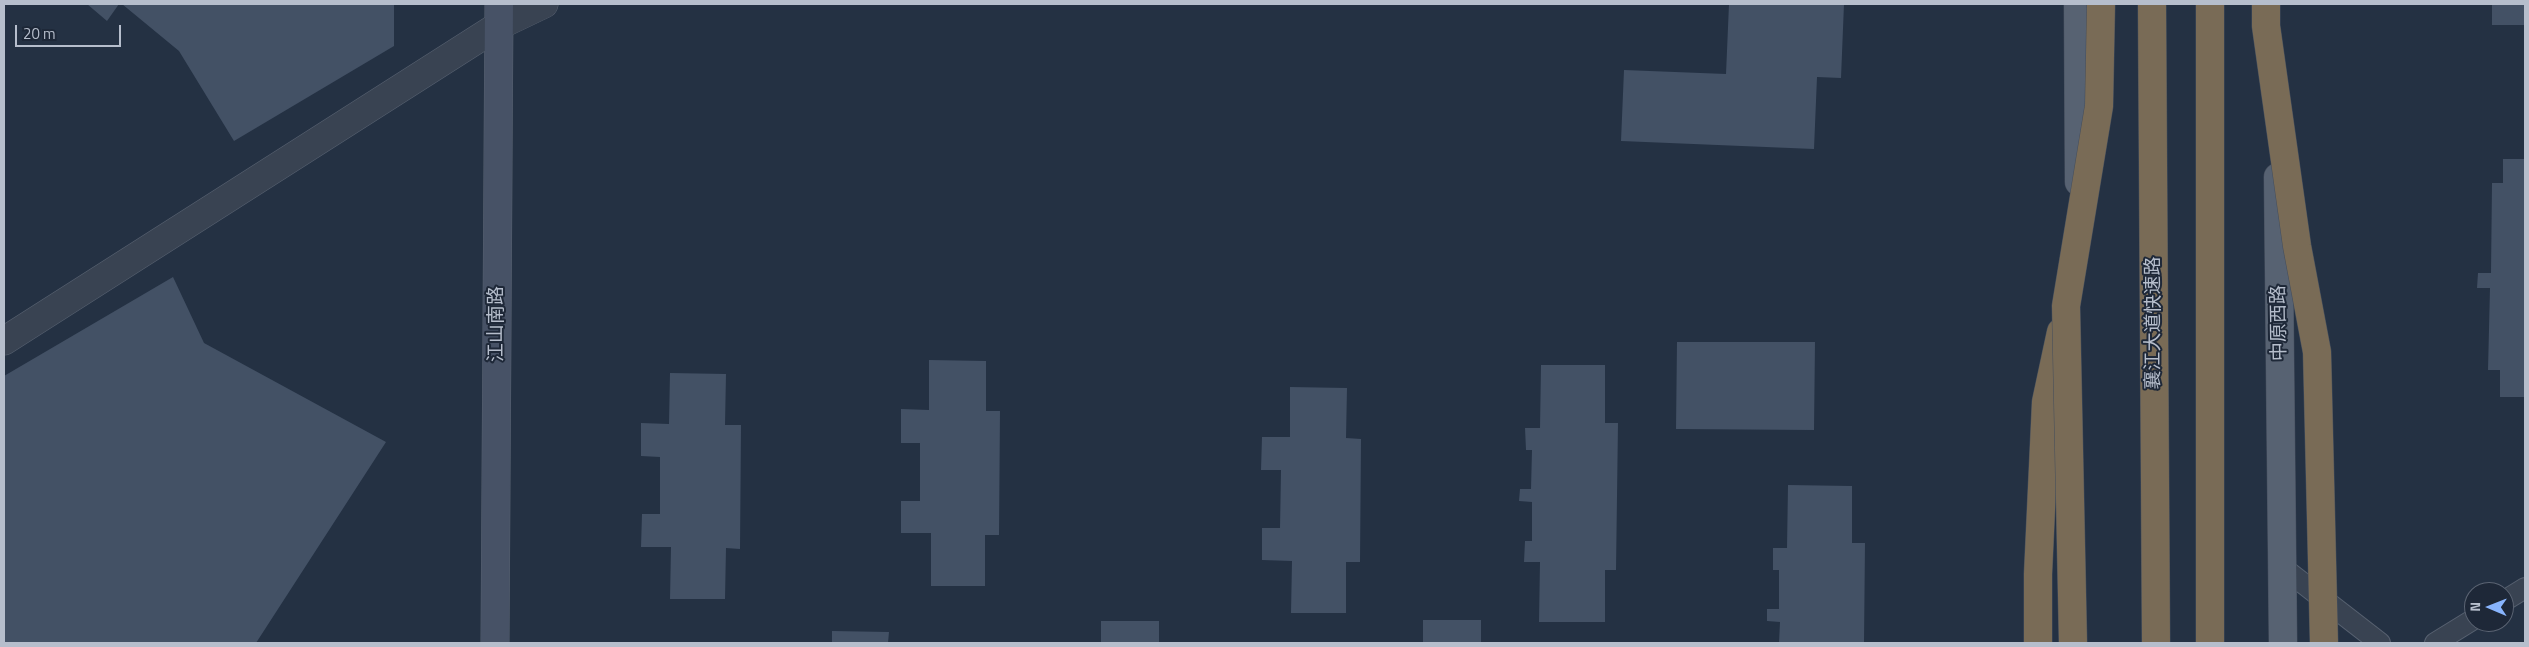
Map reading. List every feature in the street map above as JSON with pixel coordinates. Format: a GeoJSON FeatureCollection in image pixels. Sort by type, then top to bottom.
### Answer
{"type":"FeatureCollection","features":[{"type":"Feature","properties":{"kind":"highway"},"geometry":{"type":"LineString","coordinates":[[2038,643],[2038,574],[2046,402],[2066,306],[2100,106],[2101,4]]}},
{"type":"Feature","properties":{"kind":"highway","name":"襄江大道快速路"},"geometry":{"type":"LineString","coordinates":[[2152,4],[2156,643]]}},
{"type":"Feature","properties":{"kind":"highway"},"geometry":{"type":"LineString","coordinates":[[2210,4],[2210,643]]}},
{"type":"Feature","properties":{"kind":"highway"},"geometry":{"type":"LineString","coordinates":[[2266,4],[2266,26],[2297,246],[2317,352],[2324,643]]}},
{"type":"Feature","properties":{"kind":"highway"},"geometry":{"type":"LineString","coordinates":[[2066,306],[2073,643]]}},
{"type":"Feature","properties":{"kind":"main road"},"geometry":{"type":"LineString","coordinates":[[2078,4],[2080,643]]}},
{"type":"Feature","properties":{"kind":"main road","name":"中原西路"},"geometry":{"type":"LineString","coordinates":[[2276,4],[2283,643]]}},
{"type":"Feature","properties":{"kind":"street"},"geometry":{"type":"LineString","coordinates":[[4,341],[498,15],[544,4]]}},
{"type":"Feature","properties":{"kind":"street","name":"江山南路"},"geometry":{"type":"LineString","coordinates":[[495,643],[498,15]]}},
{"type":"Feature","properties":{"kind":"lane"},"geometry":{"type":"LineString","coordinates":[[2282,567],[2380,643]]}},
{"type":"Feature","properties":{"kind":"lane"},"geometry":{"type":"LineString","coordinates":[[2514,595],[2525,588]]}},
{"type":"Feature","properties":{"kind":"lane"},"geometry":{"type":"LineString","coordinates":[[2435,643],[2464,625]]}},
{"type":"Feature","properties":{"kind":"building"},"geometry":{"type":"Polygon","coordinates":[[[87,4],[119,4],[107,21],[87,4]]]}},
{"type":"Feature","properties":{"kind":"building"},"geometry":{"type":"Polygon","coordinates":[[[122,4],[394,4],[394,46],[234,141],[179,51],[122,4]]]}},
{"type":"Feature","properties":{"kind":"building"},"geometry":{"type":"Polygon","coordinates":[[[1729,4],[1844,4],[1841,78],[1817,77],[1814,149],[1621,141],[1624,70],[1726,74],[1729,4]]]}},
{"type":"Feature","properties":{"kind":"building"},"geometry":{"type":"Polygon","coordinates":[[[2492,4],[2525,4],[2525,25],[2492,25],[2492,4]]]}},
{"type":"Feature","properties":{"kind":"building"},"geometry":{"type":"Polygon","coordinates":[[[2503,159],[2525,159],[2525,397],[2500,397],[2500,370],[2488,370],[2490,288],[2477,288],[2478,273],[2491,273],[2492,183],[2503,183],[2503,159]]]}},
{"type":"Feature","properties":{"kind":"building"},"geometry":{"type":"Polygon","coordinates":[[[173,277],[204,343],[386,442],[256,643],[4,643],[4,376],[173,277]]]}},
{"type":"Feature","properties":{"kind":"building"},"geometry":{"type":"Polygon","coordinates":[[[1677,342],[1815,342],[1814,430],[1676,429],[1677,342]]]}},
{"type":"Feature","properties":{"kind":"building"},"geometry":{"type":"Polygon","coordinates":[[[929,360],[986,361],[986,411],[1000,411],[999,535],[985,535],[985,586],[931,586],[931,533],[901,533],[901,501],[920,501],[920,443],[901,443],[901,409],[929,410],[929,360]]]}},
{"type":"Feature","properties":{"kind":"building"},"geometry":{"type":"Polygon","coordinates":[[[1541,365],[1605,365],[1605,423],[1618,423],[1616,570],[1605,570],[1605,622],[1539,622],[1540,562],[1524,562],[1525,541],[1532,541],[1532,502],[1519,501],[1520,489],[1531,489],[1532,450],[1526,450],[1525,428],[1540,428],[1541,365]]]}},
{"type":"Feature","properties":{"kind":"building"},"geometry":{"type":"Polygon","coordinates":[[[670,373],[726,374],[725,425],[741,425],[740,549],[726,548],[725,599],[670,599],[671,547],[641,547],[642,514],[660,514],[660,457],[641,456],[641,423],[669,424],[670,373]]]}},
{"type":"Feature","properties":{"kind":"building"},"geometry":{"type":"Polygon","coordinates":[[[1290,387],[1347,388],[1346,438],[1361,439],[1360,562],[1346,562],[1346,613],[1291,613],[1292,561],[1262,560],[1262,528],[1280,528],[1281,470],[1261,470],[1262,437],[1290,437],[1290,387]]]}},
{"type":"Feature","properties":{"kind":"building"},"geometry":{"type":"Polygon","coordinates":[[[1788,485],[1852,486],[1852,543],[1865,543],[1864,643],[1779,643],[1780,622],[1767,621],[1767,609],[1779,609],[1779,570],[1773,570],[1773,548],[1787,548],[1788,485]]]}},
{"type":"Feature","properties":{"kind":"building"},"geometry":{"type":"Polygon","coordinates":[[[1423,620],[1481,620],[1481,643],[1423,643],[1423,620]]]}},
{"type":"Feature","properties":{"kind":"building"},"geometry":{"type":"Polygon","coordinates":[[[1101,621],[1159,621],[1159,643],[1101,643],[1101,621]]]}},
{"type":"Feature","properties":{"kind":"building"},"geometry":{"type":"Polygon","coordinates":[[[832,631],[889,632],[888,643],[832,643],[832,631]]]}}]}
